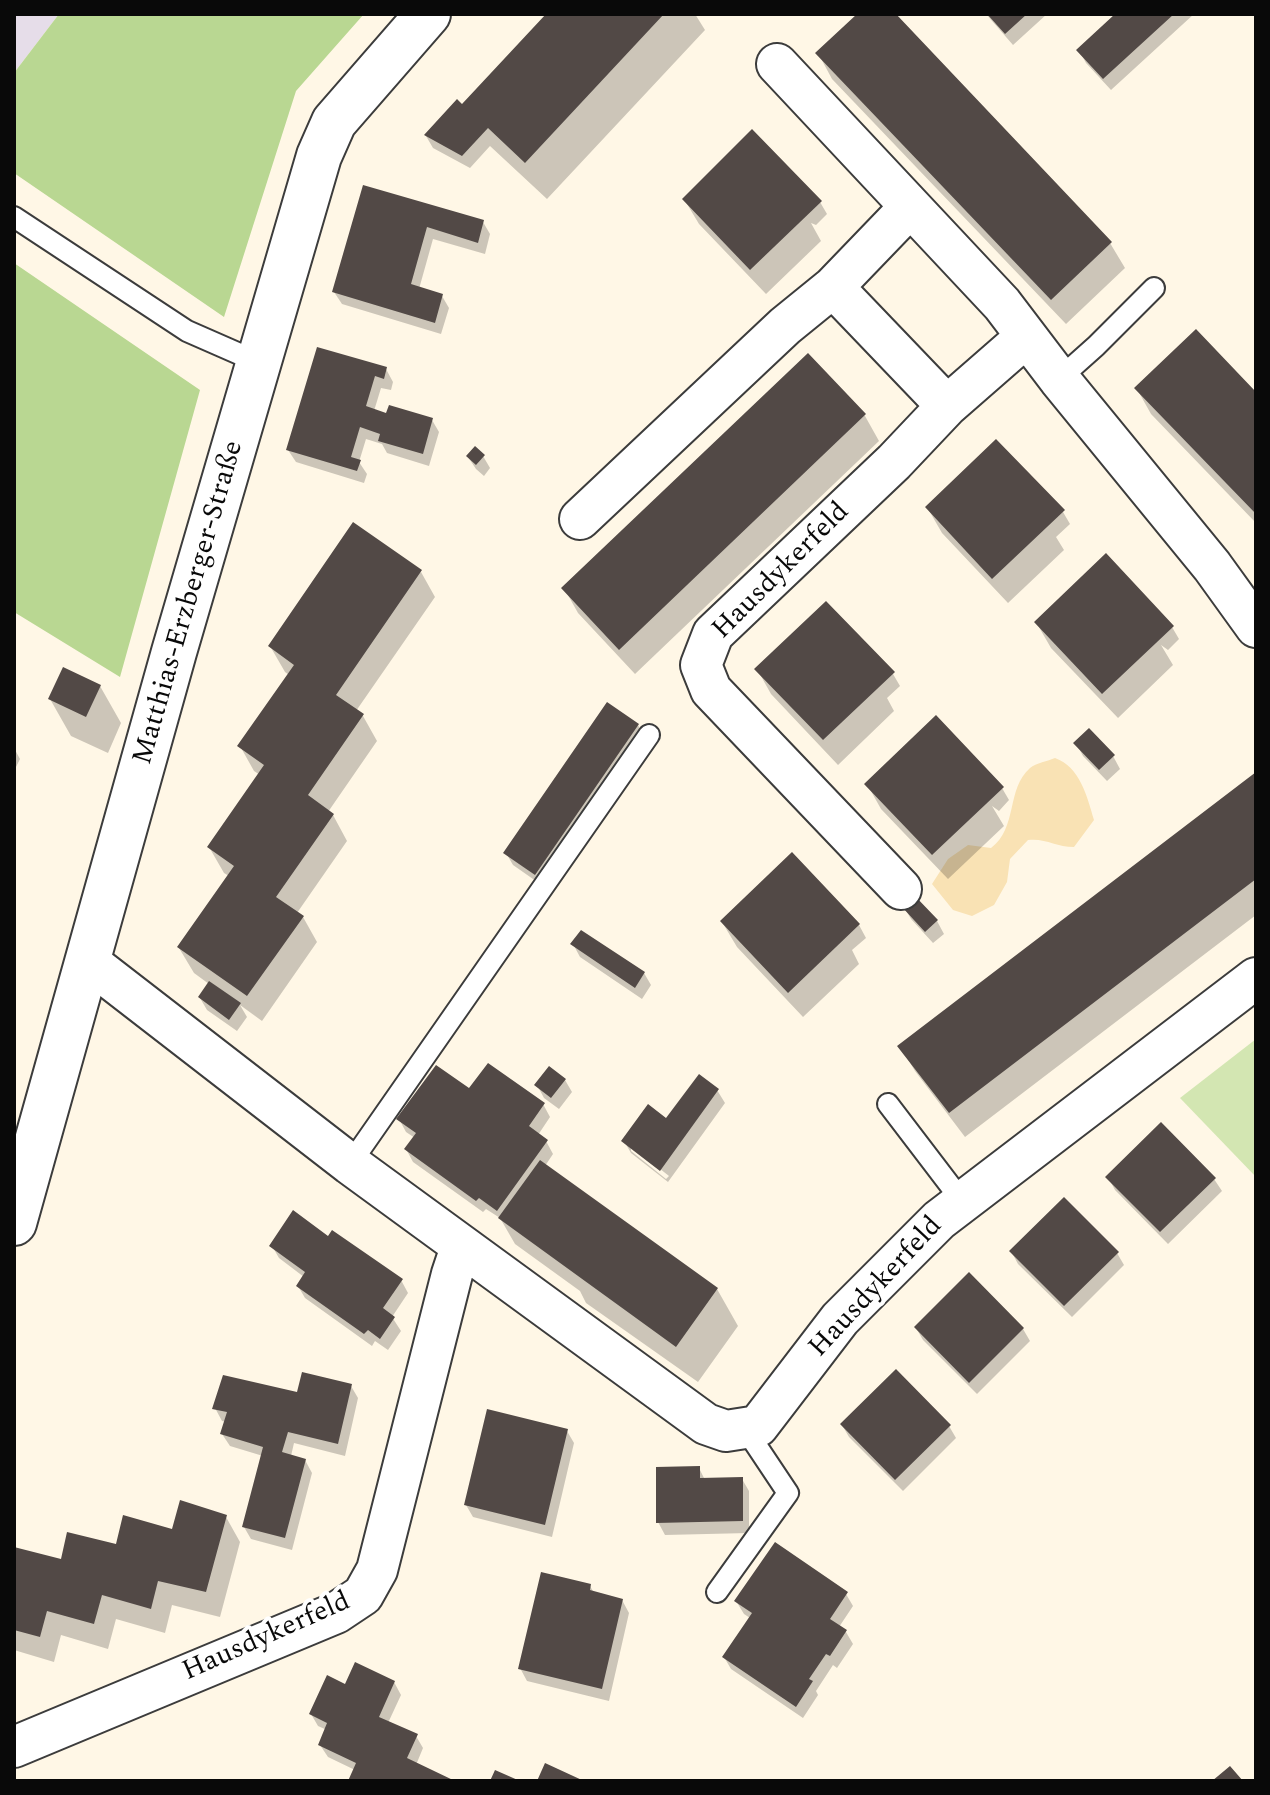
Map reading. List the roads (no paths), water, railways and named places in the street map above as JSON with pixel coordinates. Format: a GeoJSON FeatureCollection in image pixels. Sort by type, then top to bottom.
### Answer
{"type":"FeatureCollection","features":[{"type":"Feature","properties":{"kind":"street","name":"Matthias-Erzberger-Straße"},"geometry":{"type":"LineString","coordinates":[[14,1223],[174,652],[319,156],[334,122],[428,14]]}},
{"type":"Feature","properties":{"kind":"street"},"geometry":{"type":"LineString","coordinates":[[777,64],[1002,304],[1059,379],[1221,577],[1256,627]]}},
{"type":"Feature","properties":{"kind":"street"},"geometry":{"type":"LineString","coordinates":[[580,519],[785,326],[833,287],[910,207]]}},
{"type":"Feature","properties":{"kind":"street"},"geometry":{"type":"LineString","coordinates":[[833,287],[947,406]]}},
{"type":"Feature","properties":{"kind":"street","name":"Hausdykerfeld"},"geometry":{"type":"LineString","coordinates":[[901,889],[711,690],[701,665],[713,634],[894,462],[947,406],[1026,337]]}},
{"type":"Feature","properties":{"kind":"street"},"geometry":{"type":"LineString","coordinates":[[89,962],[350,1164],[706,1424],[726,1431],[744,1427]]}},
{"type":"Feature","properties":{"kind":"street","name":"Hausdykerfeld"},"geometry":{"type":"LineString","coordinates":[[744,1427],[758,1426],[840,1319],[962,1201],[1256,978]]}},
{"type":"Feature","properties":{"kind":"street","name":"Hausdykerfeld"},"geometry":{"type":"LineString","coordinates":[[14,1747],[336,1613],[363,1595],[377,1570],[461,1247]]}},
{"type":"Feature","properties":{"kind":"lane"},"geometry":{"type":"LineString","coordinates":[[14,217],[187,331],[260,363]]}},
{"type":"Feature","properties":{"kind":"lane"},"geometry":{"type":"LineString","coordinates":[[1059,379],[1154,288]]}},
{"type":"Feature","properties":{"kind":"lane"},"geometry":{"type":"LineString","coordinates":[[350,1164],[649,735]]}},
{"type":"Feature","properties":{"kind":"lane"},"geometry":{"type":"LineString","coordinates":[[888,1104],[962,1201]]}},
{"type":"Feature","properties":{"kind":"lane"},"geometry":{"type":"LineString","coordinates":[[717,1592],[788,1493],[744,1427]]}}]}
